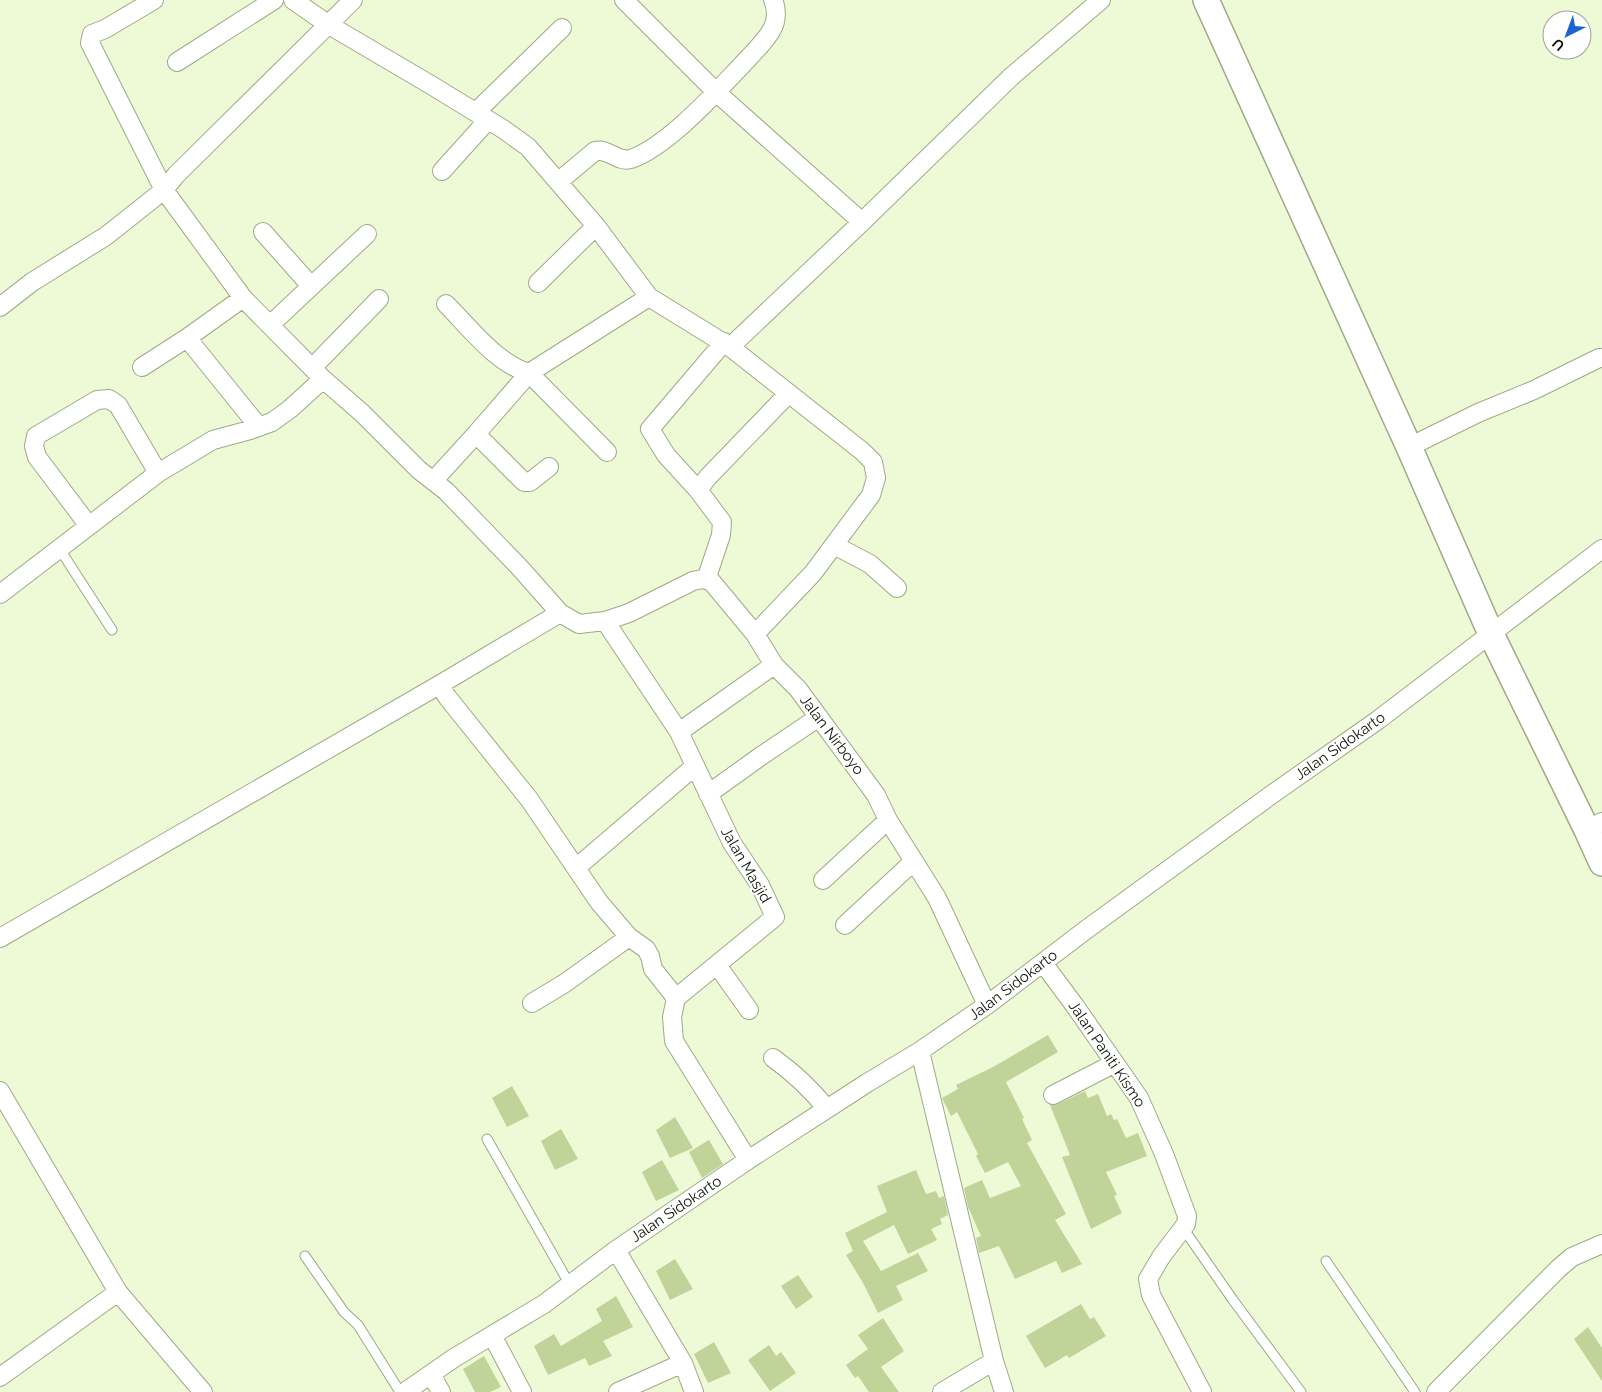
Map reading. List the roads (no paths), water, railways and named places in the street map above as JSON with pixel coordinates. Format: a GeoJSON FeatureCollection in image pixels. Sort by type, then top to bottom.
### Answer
{"type":"FeatureCollection","features":[{"type":"Feature","properties":{"kind":"main road"},"geometry":{"type":"LineString","coordinates":[[1206,0],[1491,634],[1595,826],[1602,864]]}},
{"type":"Feature","properties":{"kind":"street"},"geometry":{"type":"LineString","coordinates":[[154,0],[106,30],[92,34],[90,42],[164,190],[243,298],[317,373],[362,413],[419,470],[434,480],[490,535],[560,613],[579,624],[605,621],[628,613],[693,581],[702,578],[706,580],[721,535],[722,522],[698,490],[666,454],[654,435],[727,345],[862,222],[1012,76],[1102,0]]}},
{"type":"Feature","properties":{"kind":"street"},"geometry":{"type":"LineString","coordinates":[[177,62],[274,0]]}},
{"type":"Feature","properties":{"kind":"street"},"geometry":{"type":"LineString","coordinates":[[293,0],[329,25],[482,116],[528,147],[596,226],[649,297],[727,345],[862,451],[873,462],[876,478],[871,495],[813,573],[756,634]]}},
{"type":"Feature","properties":{"kind":"street"},"geometry":{"type":"LineString","coordinates":[[0,307],[32,282],[106,236],[164,190],[176,175],[353,0]]}},
{"type":"Feature","properties":{"kind":"street"},"geometry":{"type":"LineString","coordinates":[[624,0],[716,92],[862,222]]}},
{"type":"Feature","properties":{"kind":"street"},"geometry":{"type":"LineString","coordinates":[[558,182],[595,151],[601,150],[626,160],[656,146],[716,92],[773,29],[777,8],[773,0]]}},
{"type":"Feature","properties":{"kind":"street"},"geometry":{"type":"LineString","coordinates":[[442,171],[482,116],[562,28]]}},
{"type":"Feature","properties":{"kind":"street"},"geometry":{"type":"LineString","coordinates":[[538,283],[596,226]]}},
{"type":"Feature","properties":{"kind":"street"},"geometry":{"type":"LineString","coordinates":[[263,232],[311,286]]}},
{"type":"Feature","properties":{"kind":"street"},"geometry":{"type":"LineString","coordinates":[[270,325],[367,234]]}},
{"type":"Feature","properties":{"kind":"street"},"geometry":{"type":"LineString","coordinates":[[434,480],[530,373],[649,297]]}},
{"type":"Feature","properties":{"kind":"street"},"geometry":{"type":"LineString","coordinates":[[142,367],[243,298]]}},
{"type":"Feature","properties":{"kind":"street"},"geometry":{"type":"LineString","coordinates":[[0,594],[158,473],[213,440],[272,422],[290,409],[317,373],[379,299]]}},
{"type":"Feature","properties":{"kind":"street"},"geometry":{"type":"LineString","coordinates":[[446,304],[500,359],[530,373],[608,452]]}},
{"type":"Feature","properties":{"kind":"street"},"geometry":{"type":"LineString","coordinates":[[187,338],[259,427]]}},
{"type":"Feature","properties":{"kind":"street"},"geometry":{"type":"LineString","coordinates":[[1408,447],[1478,413],[1534,390],[1602,358]]}},
{"type":"Feature","properties":{"kind":"street"},"geometry":{"type":"LineString","coordinates":[[698,490],[708,477],[789,393]]}},
{"type":"Feature","properties":{"kind":"street"},"geometry":{"type":"LineString","coordinates":[[89,526],[37,457],[34,446],[36,436],[97,400],[109,399],[118,405],[158,473]]}},
{"type":"Feature","properties":{"kind":"street"},"geometry":{"type":"LineString","coordinates":[[476,434],[524,482],[530,482],[550,467]]}},
{"type":"Feature","properties":{"kind":"street"},"geometry":{"type":"LineString","coordinates":[[834,545],[870,564],[897,588]]}},
{"type":"Feature","properties":{"kind":"street","name":"Jalan Sidokarto"},"geometry":{"type":"LineString","coordinates":[[405,1392],[544,1304],[616,1250],[748,1160],[920,1051],[986,1005],[1271,795],[1378,720],[1602,549]]}},
{"type":"Feature","properties":{"kind":"street","name":"Jalan Nirboyo"},"geometry":{"type":"LineString","coordinates":[[706,580],[711,581],[756,634],[774,665],[798,689],[876,795],[888,820],[937,898],[986,1005]]}},
{"type":"Feature","properties":{"kind":"street"},"geometry":{"type":"LineString","coordinates":[[0,938],[439,685],[560,613]]}},
{"type":"Feature","properties":{"kind":"street","name":"Jalan Masjid"},"geometry":{"type":"LineString","coordinates":[[605,621],[679,732],[732,843],[760,885],[775,917],[676,998]]}},
{"type":"Feature","properties":{"kind":"street"},"geometry":{"type":"LineString","coordinates":[[679,732],[774,665]]}},
{"type":"Feature","properties":{"kind":"street"},"geometry":{"type":"LineString","coordinates":[[439,685],[529,799],[599,902],[629,937],[646,949],[653,968],[676,998],[672,1017],[674,1041],[748,1160]]}},
{"type":"Feature","properties":{"kind":"street"},"geometry":{"type":"LineString","coordinates":[[708,794],[818,718]]}},
{"type":"Feature","properties":{"kind":"street"},"geometry":{"type":"LineString","coordinates":[[576,868],[695,766]]}},
{"type":"Feature","properties":{"kind":"street"},"geometry":{"type":"LineString","coordinates":[[823,880],[888,820]]}},
{"type":"Feature","properties":{"kind":"street"},"geometry":{"type":"LineString","coordinates":[[845,925],[914,862]]}},
{"type":"Feature","properties":{"kind":"street"},"geometry":{"type":"LineString","coordinates":[[532,1003],[564,984],[629,937]]}},
{"type":"Feature","properties":{"kind":"street","name":"Jalan Paniti Kismo"},"geometry":{"type":"LineString","coordinates":[[1043,962],[1139,1098],[1164,1154],[1187,1216],[1186,1224],[1183,1228]]}},
{"type":"Feature","properties":{"kind":"street"},"geometry":{"type":"LineString","coordinates":[[717,965],[749,1010]]}},
{"type":"Feature","properties":{"kind":"street"},"geometry":{"type":"LineString","coordinates":[[920,1051],[994,1361],[1004,1392]]}},
{"type":"Feature","properties":{"kind":"street"},"geometry":{"type":"LineString","coordinates":[[772,1058],[803,1081],[827,1109]]}},
{"type":"Feature","properties":{"kind":"street"},"geometry":{"type":"LineString","coordinates":[[1053,1095],[1115,1063]]}},
{"type":"Feature","properties":{"kind":"street"},"geometry":{"type":"LineString","coordinates":[[0,1090],[118,1292],[203,1392]]}},
{"type":"Feature","properties":{"kind":"street"},"geometry":{"type":"LineString","coordinates":[[1183,1228],[1161,1257],[1148,1279],[1151,1295],[1202,1392]]}},
{"type":"Feature","properties":{"kind":"street"},"geometry":{"type":"LineString","coordinates":[[1436,1392],[1559,1268],[1572,1257],[1602,1244]]}},
{"type":"Feature","properties":{"kind":"street"},"geometry":{"type":"LineString","coordinates":[[616,1250],[683,1363],[694,1392]]}},
{"type":"Feature","properties":{"kind":"street"},"geometry":{"type":"LineString","coordinates":[[0,1377],[118,1292]]}},
{"type":"Feature","properties":{"kind":"street"},"geometry":{"type":"LineString","coordinates":[[492,1336],[522,1392]]}},
{"type":"Feature","properties":{"kind":"street"},"geometry":{"type":"LineString","coordinates":[[942,1392],[994,1361]]}},
{"type":"Feature","properties":{"kind":"street"},"geometry":{"type":"LineString","coordinates":[[618,1392],[683,1363]]}},
{"type":"Feature","properties":{"kind":"street"},"geometry":{"type":"LineString","coordinates":[[431,1374],[441,1392]]}},
{"type":"Feature","properties":{"kind":"lane"},"geometry":{"type":"LineString","coordinates":[[59,548],[112,630]]}},
{"type":"Feature","properties":{"kind":"lane"},"geometry":{"type":"LineString","coordinates":[[487,1139],[570,1284]]}},
{"type":"Feature","properties":{"kind":"lane"},"geometry":{"type":"LineString","coordinates":[[1183,1228],[1301,1392]]}},
{"type":"Feature","properties":{"kind":"lane"},"geometry":{"type":"LineString","coordinates":[[305,1256],[344,1312],[358,1325],[400,1392]]}},
{"type":"Feature","properties":{"kind":"lane"},"geometry":{"type":"LineString","coordinates":[[1326,1261],[1416,1392]]}}]}
